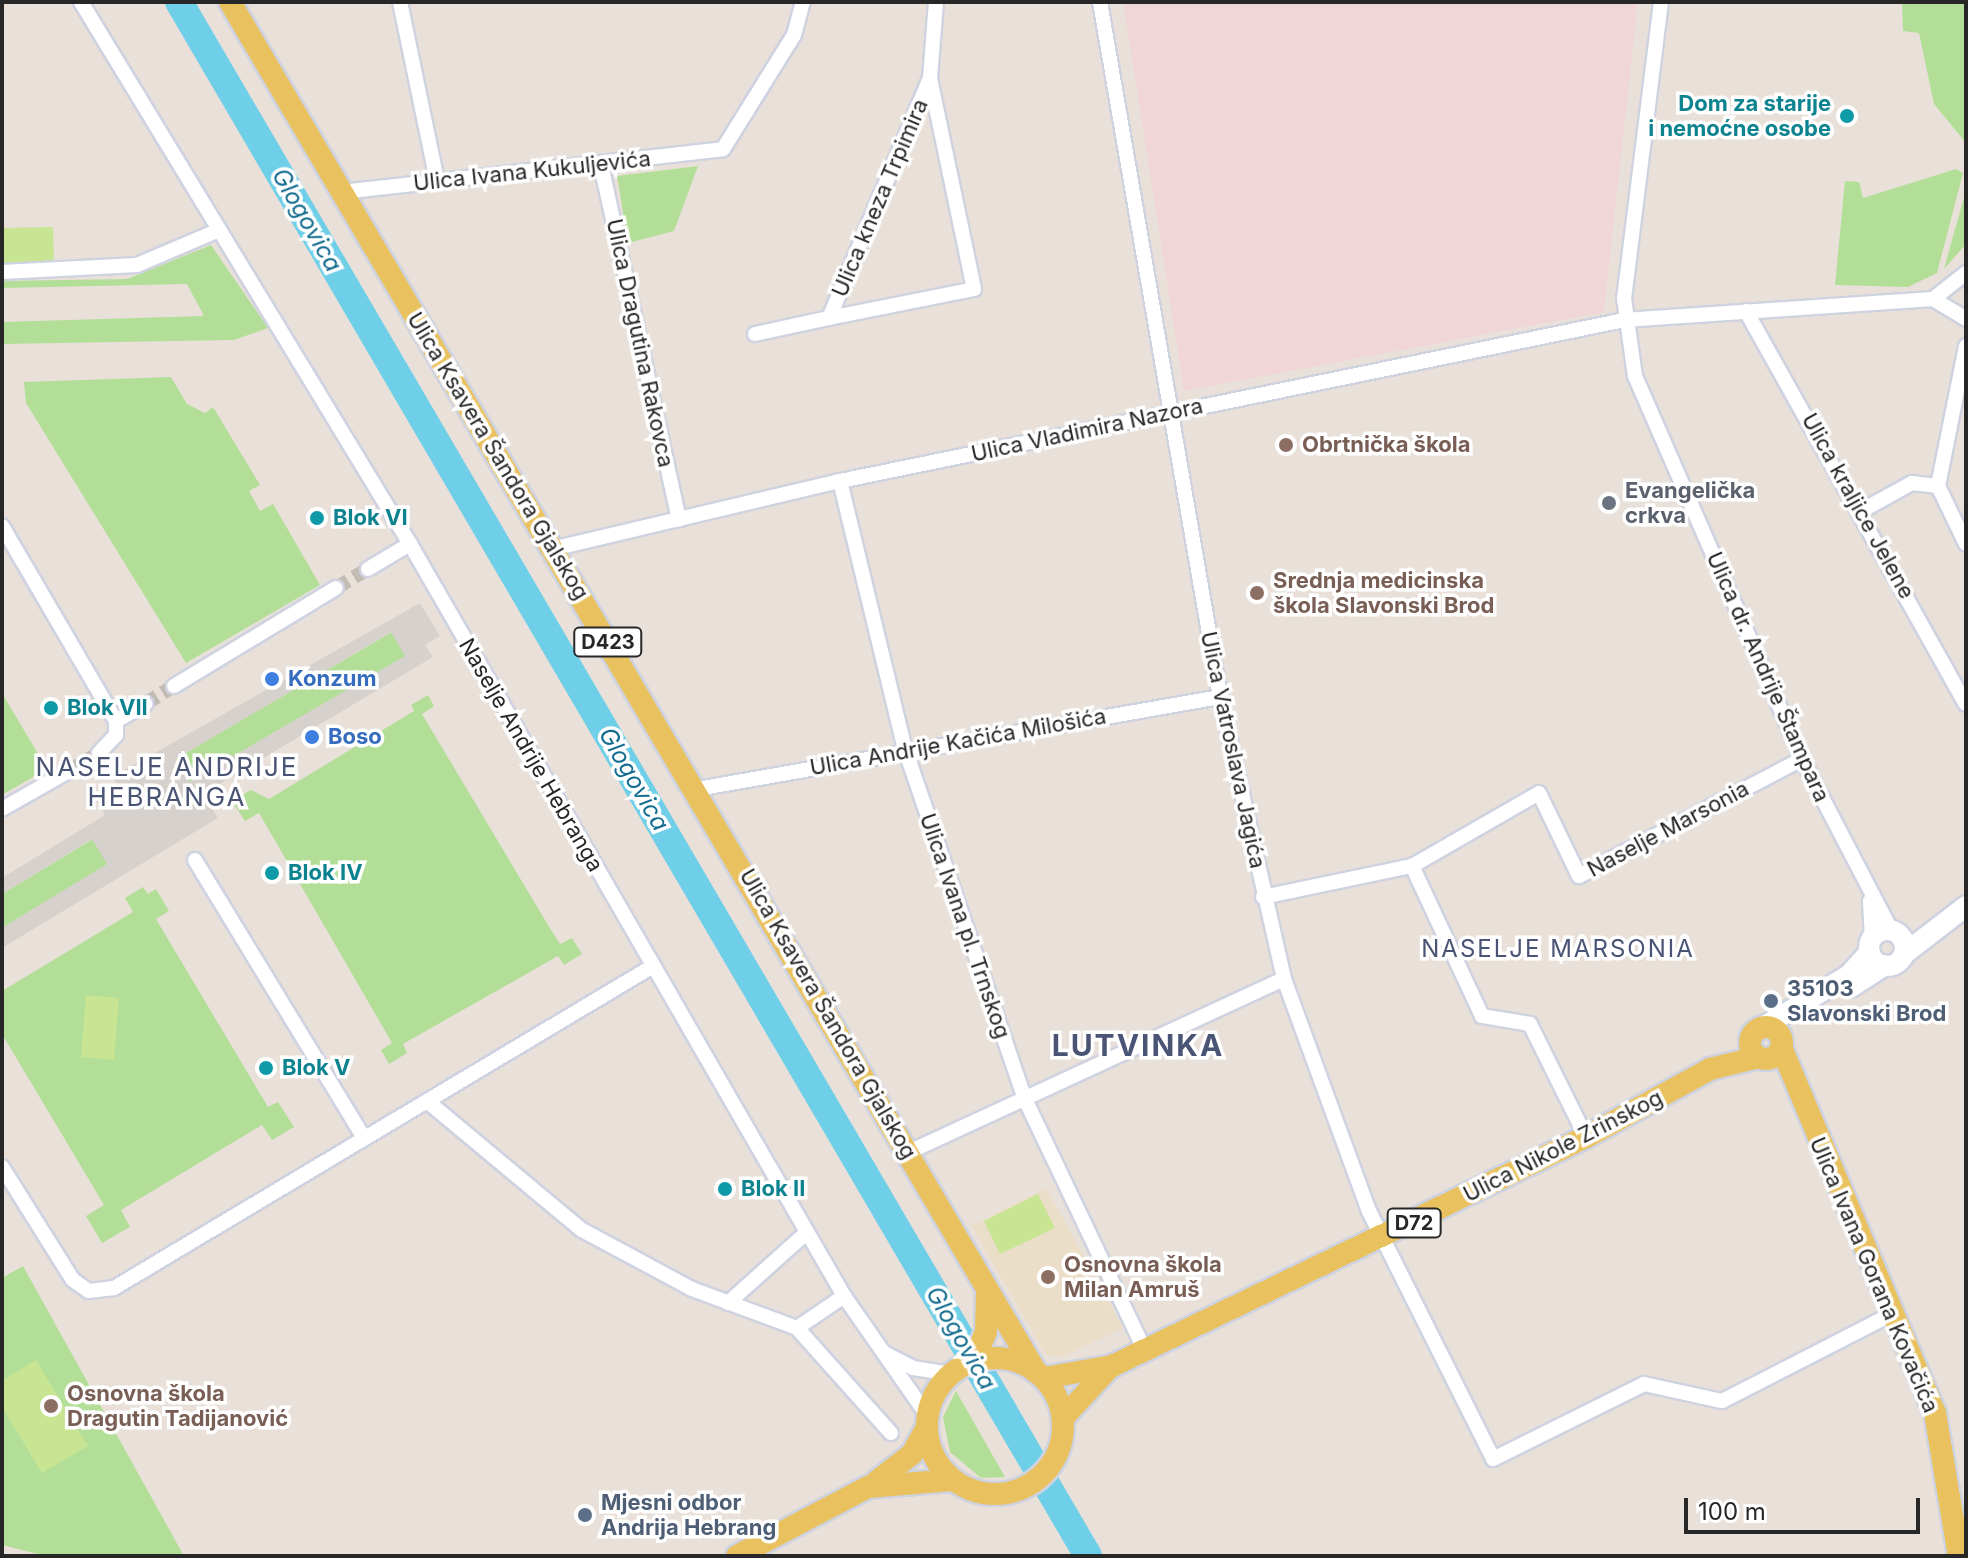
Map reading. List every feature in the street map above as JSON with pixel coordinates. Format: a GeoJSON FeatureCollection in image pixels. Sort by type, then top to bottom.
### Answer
{"type":"FeatureCollection","features":[{"type":"Feature","properties":{"kind":"main road","name":"Ulica Ksavera Šandora Gjalskog"},"geometry":{"type":"LineString","coordinates":[[230,2],[697,789],[985,1283]]}},
{"type":"Feature","properties":{"kind":"main road","name":"Ulica Nikole Zrinskog"},"geometry":{"type":"LineString","coordinates":[[1040,1375],[1112,1366],[1383,1238],[1586,1137],[1710,1069],[1766,1044],[1883,944],[1966,906],[1904,954],[1883,944]]}},
{"type":"Feature","properties":{"kind":"main road","name":"Ulica Ivana Gorana Kovačića"},"geometry":{"type":"LineString","coordinates":[[1766,1044],[1795,1092],[1935,1413],[1959,1556]]}},
{"type":"Feature","properties":{"kind":"main road","name":"D423"},"geometry":{"type":"LineString","coordinates":[[737,1556],[868,1487],[912,1454],[927,1422],[986,1332],[985,1283]]}},
{"type":"Feature","properties":{"kind":"main road","name":"D423"},"geometry":{"type":"LineString","coordinates":[[868,1487],[952,1480],[980,1493],[1025,1488],[1056,1456],[1063,1418],[985,1283]]}},
{"type":"Feature","properties":{"kind":"main road"},"geometry":{"type":"LineString","coordinates":[[961,1368],[1000,1358],[1040,1375]]}},
{"type":"Feature","properties":{"kind":"main road","name":"Ulica Nikole Zrinskog"},"geometry":{"type":"LineString","coordinates":[[1063,1418],[1112,1366]]}},
{"type":"Feature","properties":{"kind":"main road"},"geometry":{"type":"LineString","coordinates":[[927,1422],[934,1458],[952,1480]]}},
{"type":"Feature","properties":{"kind":"street","name":"Naselje Andrije Hebranga"},"geometry":{"type":"LineString","coordinates":[[81,2],[410,544],[844,1296],[884,1352],[927,1422]]}},
{"type":"Feature","properties":{"kind":"street"},"geometry":{"type":"LineString","coordinates":[[400,2],[437,180]]}},
{"type":"Feature","properties":{"kind":"street","name":"Ulica Ivana Kukuljevića"},"geometry":{"type":"LineString","coordinates":[[342,192],[723,149],[794,35],[803,2]]}},
{"type":"Feature","properties":{"kind":"street","name":"Ulica kneza Trpimira"},"geometry":{"type":"LineString","coordinates":[[755,334],[974,289],[930,78],[936,2]]}},
{"type":"Feature","properties":{"kind":"street","name":"Ulica Vatroslava Jagića"},"geometry":{"type":"LineString","coordinates":[[1100,2],[1220,697],[1284,979],[1383,1238],[1493,1459],[1644,1384],[1722,1401],[1892,1314]]}},
{"type":"Feature","properties":{"kind":"street","name":"Ulica dr. Andrije Štampara"},"geometry":{"type":"LineString","coordinates":[[1661,2],[1624,320],[1635,376],[1802,759],[1866,881],[1883,944]]}},
{"type":"Feature","properties":{"kind":"street","name":"Ulica kneza Trpimira"},"geometry":{"type":"LineString","coordinates":[[829,318],[930,78]]}},
{"type":"Feature","properties":{"kind":"street","name":"Ulica Dragutina Rakovca"},"geometry":{"type":"LineString","coordinates":[[601,165],[679,520]]}},
{"type":"Feature","properties":{"kind":"street"},"geometry":{"type":"LineString","coordinates":[[2,272],[137,265],[219,230]]}},
{"type":"Feature","properties":{"kind":"street"},"geometry":{"type":"LineString","coordinates":[[1624,320],[1933,299],[1966,273]]}},
{"type":"Feature","properties":{"kind":"street"},"geometry":{"type":"LineString","coordinates":[[1933,299],[1966,319]]}},
{"type":"Feature","properties":{"kind":"street","name":"Ulica kraljice Jelene"},"geometry":{"type":"LineString","coordinates":[[1746,311],[1863,510],[1966,704]]}},
{"type":"Feature","properties":{"kind":"street","name":"Ulica Vladimira Nazora"},"geometry":{"type":"LineString","coordinates":[[552,549],[840,481],[1624,320]]}},
{"type":"Feature","properties":{"kind":"street"},"geometry":{"type":"LineString","coordinates":[[1966,346],[1938,486],[1966,544]]}},
{"type":"Feature","properties":{"kind":"street","name":"Ulica Ivana pl. Trnskog"},"geometry":{"type":"LineString","coordinates":[[840,481],[905,749],[1024,1097],[1145,1351]]}},
{"type":"Feature","properties":{"kind":"street"},"geometry":{"type":"LineString","coordinates":[[1863,510],[1912,483],[1938,486]]}},
{"type":"Feature","properties":{"kind":"street"},"geometry":{"type":"LineString","coordinates":[[2,526],[116,721],[116,735],[99,753]]}},
{"type":"Feature","properties":{"kind":"street"},"geometry":{"type":"LineString","coordinates":[[368,569],[410,544]]}},
{"type":"Feature","properties":{"kind":"street"},"geometry":{"type":"LineString","coordinates":[[174,686],[336,588]]}},
{"type":"Feature","properties":{"kind":"street","name":"Ulica Andrije Kačića Milošića"},"geometry":{"type":"LineString","coordinates":[[697,789],[905,749],[1220,697]]}},
{"type":"Feature","properties":{"kind":"street"},"geometry":{"type":"LineString","coordinates":[[116,721],[145,704]]}},
{"type":"Feature","properties":{"kind":"street","name":"Naselje Marsonia"},"geometry":{"type":"LineString","coordinates":[[1412,866],[1539,793],[1579,876],[1802,759]]}},
{"type":"Feature","properties":{"kind":"street"},"geometry":{"type":"LineString","coordinates":[[2,809],[67,772]]}},
{"type":"Feature","properties":{"kind":"street"},"geometry":{"type":"LineString","coordinates":[[195,860],[364,1138]]}},
{"type":"Feature","properties":{"kind":"street"},"geometry":{"type":"LineString","coordinates":[[1263,897],[1412,866],[1482,1016],[1530,1024],[1586,1137]]}},
{"type":"Feature","properties":{"kind":"street"},"geometry":{"type":"LineString","coordinates":[[2,1167],[73,1280],[101,1292],[653,966]]}},
{"type":"Feature","properties":{"kind":"street"},"geometry":{"type":"LineString","coordinates":[[909,1152],[1284,979]]}},
{"type":"Feature","properties":{"kind":"street"},"geometry":{"type":"LineString","coordinates":[[427,1101],[582,1230],[728,1303],[797,1328],[891,1433]]}},
{"type":"Feature","properties":{"kind":"street"},"geometry":{"type":"LineString","coordinates":[[728,1303],[807,1232]]}},
{"type":"Feature","properties":{"kind":"street"},"geometry":{"type":"LineString","coordinates":[[797,1328],[844,1296]]}},
{"type":"Feature","properties":{"kind":"street"},"geometry":{"type":"LineString","coordinates":[[884,1352],[913,1368],[961,1368]]}},
{"type":"Feature","properties":{"kind":"shaded area"},"geometry":{"type":"Polygon","coordinates":[[[1123,2],[1638,2],[1604,312],[1184,391],[1123,2]]]}},
{"type":"Feature","properties":{"kind":"shaded area","name":"Naselje Andrije Hebranga"},"geometry":{"type":"Polygon","coordinates":[[[420,603],[440,636],[425,645],[433,657],[203,794],[218,818],[2,948],[2,928],[107,864],[92,839],[2,894],[2,878],[105,815],[95,797],[116,784],[112,777],[420,603]],[[391,632],[176,759],[189,782],[405,656],[391,632]]]}},
{"type":"Feature","properties":{"kind":"shaded area","name":"Osnovna škola Milan Amruš"},"geometry":{"type":"Polygon","coordinates":[[[1046,1188],[1123,1328],[1062,1357],[1046,1355],[971,1226],[1046,1188]]]}},
{"type":"Feature","properties":{"kind":"green space"},"geometry":{"type":"Polygon","coordinates":[[[1902,2],[1966,2],[1966,143],[1934,104],[1919,33],[1903,31],[1902,2]]]}},
{"type":"Feature","properties":{"kind":"green space"},"geometry":{"type":"Polygon","coordinates":[[[698,166],[674,231],[628,243],[617,176],[698,166]]]}},
{"type":"Feature","properties":{"kind":"green space"},"geometry":{"type":"Polygon","coordinates":[[[1956,169],[1963,173],[1937,273],[1908,287],[1835,285],[1845,181],[1859,182],[1863,198],[1956,169]]]}},
{"type":"Feature","properties":{"kind":"green space"},"geometry":{"type":"Polygon","coordinates":[[[1966,190],[1966,244],[1944,269],[1966,190]]]}},
{"type":"Feature","properties":{"kind":"green space"},"geometry":{"type":"Polygon","coordinates":[[[53,227],[54,262],[2,264],[2,228],[53,227]]]}},
{"type":"Feature","properties":{"kind":"green space"},"geometry":{"type":"Polygon","coordinates":[[[211,245],[268,328],[234,340],[2,344],[2,322],[204,316],[187,284],[2,288],[2,281],[127,279],[211,245]]]}},
{"type":"Feature","properties":{"kind":"green space"},"geometry":{"type":"Polygon","coordinates":[[[171,377],[187,404],[205,413],[213,407],[260,485],[249,491],[260,511],[273,504],[320,585],[186,663],[26,403],[24,382],[171,377]]]}},
{"type":"Feature","properties":{"kind":"green space"},"geometry":{"type":"Polygon","coordinates":[[[392,632],[406,656],[189,782],[175,759],[392,632]]]}},
{"type":"Feature","properties":{"kind":"green space"},"geometry":{"type":"Polygon","coordinates":[[[2,693],[47,769],[2,795],[2,693]]]}},
{"type":"Feature","properties":{"kind":"green space"},"geometry":{"type":"Polygon","coordinates":[[[428,695],[434,706],[422,714],[560,944],[572,938],[582,954],[564,965],[558,956],[403,1044],[407,1053],[389,1064],[381,1050],[392,1043],[259,813],[245,821],[232,801],[251,790],[269,799],[414,711],[411,705],[428,695]]]}},
{"type":"Feature","properties":{"kind":"green space"},"geometry":{"type":"Polygon","coordinates":[[[93,839],[108,864],[2,928],[2,894],[93,839]]]}},
{"type":"Feature","properties":{"kind":"green space"},"geometry":{"type":"Polygon","coordinates":[[[143,887],[148,894],[156,889],[169,911],[156,919],[268,1107],[278,1102],[294,1127],[272,1140],[262,1125],[121,1210],[130,1227],[102,1243],[86,1216],[104,1205],[2,1034],[2,991],[133,912],[125,898],[143,887]]]}},
{"type":"Feature","properties":{"kind":"green space"},"geometry":{"type":"Polygon","coordinates":[[[86,995],[119,998],[114,1060],[81,1057],[86,995]]]}},
{"type":"Feature","properties":{"kind":"green space"},"geometry":{"type":"Polygon","coordinates":[[[1038,1194],[1055,1228],[1000,1254],[984,1221],[1038,1194]]]}},
{"type":"Feature","properties":{"kind":"green space","name":"Osnovna škola Dragutin Tadijanović"},"geometry":{"type":"Polygon","coordinates":[[[23,1266],[184,1556],[46,1556],[2,1545],[2,1278],[23,1266]]]}},
{"type":"Feature","properties":{"kind":"green space"},"geometry":{"type":"Polygon","coordinates":[[[36,1360],[88,1446],[42,1473],[2,1407],[2,1381],[36,1360]]]}},
{"type":"Feature","properties":{"kind":"green space"},"geometry":{"type":"Polygon","coordinates":[[[956,1391],[1005,1477],[981,1478],[950,1452],[943,1417],[956,1391]]]}},
{"type":"Feature","properties":{"kind":"waterway","name":"Glogovica"},"geometry":{"type":"LineString","coordinates":[[179,2],[1088,1556]]}},
{"type":"Feature","properties":{"kind":"tunnel"},"geometry":{"type":"LineString","coordinates":[[336,588],[368,569]]}},
{"type":"Feature","properties":{"kind":"tunnel"},"geometry":{"type":"LineString","coordinates":[[145,704],[174,686]]}},
{"type":"Feature","properties":{"kind":"tunnel"},"geometry":{"type":"LineString","coordinates":[[67,772],[99,753]]}},
{"type":"Feature","properties":{"kind":"place","name":"Dom za starije i nemoćne osobe"},"geometry":{"type":"Point","coordinates":[1847,116]}},
{"type":"Feature","properties":{"kind":"place","name":"Obrtnička škola"},"geometry":{"type":"Point","coordinates":[1286,445]}},
{"type":"Feature","properties":{"kind":"place","name":"Evangelička crkva"},"geometry":{"type":"Point","coordinates":[1609,503]}},
{"type":"Feature","properties":{"kind":"place","name":"Blok VI"},"geometry":{"type":"Point","coordinates":[317,518]}},
{"type":"Feature","properties":{"kind":"place","name":"Srednja medicinska škola Slavonski Brod"},"geometry":{"type":"Point","coordinates":[1257,593]}},
{"type":"Feature","properties":{"kind":"place","name":"Konzum"},"geometry":{"type":"Point","coordinates":[272,679]}},
{"type":"Feature","properties":{"kind":"place","name":"Blok VII"},"geometry":{"type":"Point","coordinates":[51,708]}},
{"type":"Feature","properties":{"kind":"place","name":"Boso"},"geometry":{"type":"Point","coordinates":[312,737]}},
{"type":"Feature","properties":{"kind":"place","name":"Blok IV"},"geometry":{"type":"Point","coordinates":[272,873]}},
{"type":"Feature","properties":{"kind":"place","name":"35103 Slavonski Brod"},"geometry":{"type":"Point","coordinates":[1771,1001]}},
{"type":"Feature","properties":{"kind":"place","name":"Blok V"},"geometry":{"type":"Point","coordinates":[266,1068]}},
{"type":"Feature","properties":{"kind":"place","name":"Blok II"},"geometry":{"type":"Point","coordinates":[725,1189]}},
{"type":"Feature","properties":{"kind":"place","name":"Osnovna škola Milan Amruš"},"geometry":{"type":"Point","coordinates":[1048,1277]}},
{"type":"Feature","properties":{"kind":"place","name":"Osnovna škola Dragutin Tadijanović"},"geometry":{"type":"Point","coordinates":[51,1406]}},
{"type":"Feature","properties":{"kind":"place","name":"Mjesni odbor Andrija Hebrang"},"geometry":{"type":"Point","coordinates":[585,1515]}},
{"type":"Feature","properties":{"kind":"district","name":"NASELJE ANDRIJE HEBRANGA"},"geometry":{"type":"Point","coordinates":[167,782]}},
{"type":"Feature","properties":{"kind":"district","name":"NASELJE MARSONIA"},"geometry":{"type":"Point","coordinates":[1558,949]}},
{"type":"Feature","properties":{"kind":"district","name":"LUTVINKA"},"geometry":{"type":"Point","coordinates":[1138,1045]}}]}
